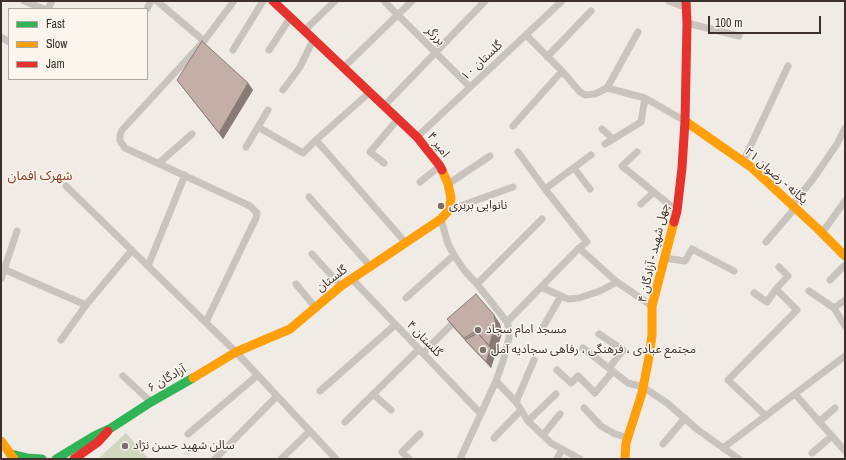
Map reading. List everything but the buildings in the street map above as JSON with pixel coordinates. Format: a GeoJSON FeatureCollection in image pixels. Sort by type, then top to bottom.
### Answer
{"type":"FeatureCollection","features":[{"type":"Feature","properties":{"kind":"street"},"geometry":{"type":"LineString","coordinates":[[24,1],[42,8]]}},
{"type":"Feature","properties":{"kind":"street"},"geometry":{"type":"LineString","coordinates":[[157,1],[204,41]]}},
{"type":"Feature","properties":{"kind":"street"},"geometry":{"type":"LineString","coordinates":[[206,322],[256,218],[257,213],[250,206],[125,148],[120,141],[120,135],[122,130],[204,41],[234,1]]}},
{"type":"Feature","properties":{"kind":"street"},"geometry":{"type":"LineString","coordinates":[[233,50],[263,1]]}},
{"type":"Feature","properties":{"kind":"street","name":"امیر ۴"},"geometry":{"type":"LineString","coordinates":[[273,1],[314,38],[417,137],[440,166],[448,184],[451,198],[449,210]]}},
{"type":"Feature","properties":{"kind":"street"},"geometry":{"type":"LineString","coordinates":[[305,30],[336,1]]}},
{"type":"Feature","properties":{"kind":"street","name":"برزگر"},"geometry":{"type":"LineString","coordinates":[[384,1],[470,87]]}},
{"type":"Feature","properties":{"kind":"street"},"geometry":{"type":"LineString","coordinates":[[344,67],[412,1]]}},
{"type":"Feature","properties":{"kind":"street"},"geometry":{"type":"LineString","coordinates":[[384,106],[485,1]]}},
{"type":"Feature","properties":{"kind":"street","name":"گلستان ۱۰"},"geometry":{"type":"LineString","coordinates":[[417,137],[562,1]]}},
{"type":"Feature","properties":{"kind":"street"},"geometry":{"type":"LineString","coordinates":[[608,88],[645,98],[685,121],[686,4],[669,1]]}},
{"type":"Feature","properties":{"kind":"street"},"geometry":{"type":"LineString","coordinates":[[547,56],[591,11]]}},
{"type":"Feature","properties":{"kind":"street"},"geometry":{"type":"LineString","coordinates":[[269,50],[291,17]]}},
{"type":"Feature","properties":{"kind":"street"},"geometry":{"type":"LineString","coordinates":[[687,23],[739,36]]}},
{"type":"Feature","properties":{"kind":"street"},"geometry":{"type":"LineString","coordinates":[[526,35],[562,71],[580,92],[585,95],[595,94],[608,88],[638,32]]}},
{"type":"Feature","properties":{"kind":"street"},"geometry":{"type":"LineString","coordinates":[[283,90],[300,67],[314,38]]}},
{"type":"Feature","properties":{"kind":"street"},"geometry":{"type":"LineString","coordinates":[[743,162],[788,66]]}},
{"type":"Feature","properties":{"kind":"street"},"geometry":{"type":"LineString","coordinates":[[513,126],[562,71]]}},
{"type":"Feature","properties":{"kind":"street"},"geometry":{"type":"LineString","coordinates":[[258,127],[303,153],[370,92]]}},
{"type":"Feature","properties":{"kind":"street"},"geometry":{"type":"LineString","coordinates":[[605,144],[641,122],[645,98]]}},
{"type":"Feature","properties":{"kind":"street"},"geometry":{"type":"LineString","coordinates":[[246,147],[268,110]]}},
{"type":"Feature","properties":{"kind":"street"},"geometry":{"type":"LineString","coordinates":[[384,163],[370,152],[398,119]]}},
{"type":"Feature","properties":{"kind":"street","name":"یگانه - رضوان ۲۱"},"geometry":{"type":"LineString","coordinates":[[685,121],[743,162],[794,206],[845,256]]}},
{"type":"Feature","properties":{"kind":"street","name":"چهل شهید - آزادگان ۴"},"geometry":{"type":"LineString","coordinates":[[626,459],[628,438],[643,387],[652,334],[652,306],[677,211],[685,121]]}},
{"type":"Feature","properties":{"kind":"street"},"geometry":{"type":"LineString","coordinates":[[766,242],[813,179],[845,128]]}},
{"type":"Feature","properties":{"kind":"street"},"geometry":{"type":"LineString","coordinates":[[602,129],[613,139]]}},
{"type":"Feature","properties":{"kind":"street"},"geometry":{"type":"LineString","coordinates":[[159,163],[192,134]]}},
{"type":"Feature","properties":{"kind":"street"},"geometry":{"type":"LineString","coordinates":[[316,140],[405,242]]}},
{"type":"Feature","properties":{"kind":"street"},"geometry":{"type":"LineString","coordinates":[[507,322],[579,248],[587,242],[518,152]]}},
{"type":"Feature","properties":{"kind":"street"},"geometry":{"type":"LineString","coordinates":[[637,152],[622,166],[677,211]]}},
{"type":"Feature","properties":{"kind":"street"},"geometry":{"type":"LineString","coordinates":[[546,189],[591,154]]}},
{"type":"Feature","properties":{"kind":"street"},"geometry":{"type":"LineString","coordinates":[[448,184],[490,156]]}},
{"type":"Feature","properties":{"kind":"street"},"geometry":{"type":"LineString","coordinates":[[420,182],[440,166]]}},
{"type":"Feature","properties":{"kind":"street"},"geometry":{"type":"LineString","coordinates":[[574,168],[590,188]]}},
{"type":"Feature","properties":{"kind":"street"},"geometry":{"type":"LineString","coordinates":[[148,266],[185,175]]}},
{"type":"Feature","properties":{"kind":"street"},"geometry":{"type":"LineString","coordinates":[[66,186],[236,352],[278,396],[334,459]]}},
{"type":"Feature","properties":{"kind":"street"},"geometry":{"type":"LineString","coordinates":[[460,459],[496,381],[509,338],[509,329],[507,322],[481,296],[477,284],[464,270],[454,255],[448,244],[441,219],[449,210],[513,187]]}},
{"type":"Feature","properties":{"kind":"street"},"geometry":{"type":"LineString","coordinates":[[641,204],[654,192]]}},
{"type":"Feature","properties":{"kind":"street"},"geometry":{"type":"LineString","coordinates":[[309,197],[370,266]]}},
{"type":"Feature","properties":{"kind":"street"},"geometry":{"type":"LineString","coordinates":[[822,233],[845,201]]}},
{"type":"Feature","properties":{"kind":"street","name":"گلستان"},"geometry":{"type":"LineString","coordinates":[[236,352],[290,329],[341,286],[441,219]]}},
{"type":"Feature","properties":{"kind":"street"},"geometry":{"type":"LineString","coordinates":[[477,284],[542,219]]}},
{"type":"Feature","properties":{"kind":"street"},"geometry":{"type":"LineString","coordinates":[[1,279],[3,268],[17,231]]}},
{"type":"Feature","properties":{"kind":"street"},"geometry":{"type":"LineString","coordinates":[[579,248],[617,282],[652,306]]}},
{"type":"Feature","properties":{"kind":"street"},"geometry":{"type":"LineString","coordinates":[[664,258],[685,261],[692,249],[734,271]]}},
{"type":"Feature","properties":{"kind":"street"},"geometry":{"type":"LineString","coordinates":[[60,340],[86,305],[132,250]]}},
{"type":"Feature","properties":{"kind":"street"},"geometry":{"type":"LineString","coordinates":[[312,254],[341,286]]}},
{"type":"Feature","properties":{"kind":"street"},"geometry":{"type":"LineString","coordinates":[[406,298],[454,255]]}},
{"type":"Feature","properties":{"kind":"street"},"geometry":{"type":"LineString","coordinates":[[830,280],[845,265]]}},
{"type":"Feature","properties":{"kind":"street"},"geometry":{"type":"LineString","coordinates":[[754,293],[767,302],[788,276],[779,267]]}},
{"type":"Feature","properties":{"kind":"street"},"geometry":{"type":"LineString","coordinates":[[3,268],[86,305]]}},
{"type":"Feature","properties":{"kind":"street","name":"گلستان ۴"},"geometry":{"type":"LineString","coordinates":[[352,279],[481,414]]}},
{"type":"Feature","properties":{"kind":"street"},"geometry":{"type":"LineString","coordinates":[[541,287],[568,299],[579,298],[600,291],[617,282]]}},
{"type":"Feature","properties":{"kind":"street"},"geometry":{"type":"LineString","coordinates":[[296,284],[315,307]]}},
{"type":"Feature","properties":{"kind":"street"},"geometry":{"type":"LineString","coordinates":[[766,416],[728,380],[797,310],[776,289]]}},
{"type":"Feature","properties":{"kind":"street"},"geometry":{"type":"LineString","coordinates":[[809,291],[834,308],[845,326]]}},
{"type":"Feature","properties":{"kind":"street"},"geometry":{"type":"LineString","coordinates":[[543,327],[561,296]]}},
{"type":"Feature","properties":{"kind":"street"},"geometry":{"type":"LineString","coordinates":[[834,308],[845,300]]}},
{"type":"Feature","properties":{"kind":"street"},"geometry":{"type":"LineString","coordinates":[[345,422],[373,394],[462,315]]}},
{"type":"Feature","properties":{"kind":"street"},"geometry":{"type":"LineString","coordinates":[[320,391],[395,325]]}},
{"type":"Feature","properties":{"kind":"street"},"geometry":{"type":"LineString","coordinates":[[557,370],[571,383],[578,376],[595,393],[623,350],[599,334]]}},
{"type":"Feature","properties":{"kind":"street"},"geometry":{"type":"LineString","coordinates":[[583,348],[628,383],[643,387],[667,403],[698,430],[738,459]]}},
{"type":"Feature","properties":{"kind":"street","name":"آزادگان ۶"},"geometry":{"type":"LineString","coordinates":[[57,458],[94,436],[111,428],[151,402],[236,352]]}},
{"type":"Feature","properties":{"kind":"street"},"geometry":{"type":"LineString","coordinates":[[723,448],[845,356]]}},
{"type":"Feature","properties":{"kind":"street"},"geometry":{"type":"LineString","coordinates":[[516,402],[534,360]]}},
{"type":"Feature","properties":{"kind":"street"},"geometry":{"type":"LineString","coordinates":[[188,434],[258,375]]}},
{"type":"Feature","properties":{"kind":"street"},"geometry":{"type":"LineString","coordinates":[[123,376],[151,402]]}},
{"type":"Feature","properties":{"kind":"street"},"geometry":{"type":"LineString","coordinates":[[496,381],[516,402],[528,421],[551,443],[580,459]]}},
{"type":"Feature","properties":{"kind":"street"},"geometry":{"type":"LineString","coordinates":[[373,394],[391,410]]}},
{"type":"Feature","properties":{"kind":"street"},"geometry":{"type":"LineString","coordinates":[[528,421],[556,394]]}},
{"type":"Feature","properties":{"kind":"street"},"geometry":{"type":"LineString","coordinates":[[795,394],[845,451]]}},
{"type":"Feature","properties":{"kind":"street"},"geometry":{"type":"LineString","coordinates":[[215,459],[278,396]]}},
{"type":"Feature","properties":{"kind":"street"},"geometry":{"type":"LineString","coordinates":[[584,408],[601,426],[615,434],[628,438]]}},
{"type":"Feature","properties":{"kind":"street"},"geometry":{"type":"LineString","coordinates":[[819,422],[835,408]]}},
{"type":"Feature","properties":{"kind":"street"},"geometry":{"type":"LineString","coordinates":[[494,438],[521,410]]}},
{"type":"Feature","properties":{"kind":"street"},"geometry":{"type":"LineString","coordinates":[[543,435],[560,414]]}},
{"type":"Feature","properties":{"kind":"street"},"geometry":{"type":"LineString","coordinates":[[663,444],[685,418]]}},
{"type":"Feature","properties":{"kind":"street","name":"آزادگان ۶"},"geometry":{"type":"LineString","coordinates":[[74,459],[98,442],[111,428]]}},
{"type":"Feature","properties":{"kind":"street"},"geometry":{"type":"LineString","coordinates":[[281,459],[310,431]]}},
{"type":"Feature","properties":{"kind":"street"},"geometry":{"type":"LineString","coordinates":[[409,459],[402,452],[420,434]]}},
{"type":"Feature","properties":{"kind":"street"},"geometry":{"type":"LineString","coordinates":[[812,454],[832,436]]}},
{"type":"Feature","properties":{"kind":"street"},"geometry":{"type":"LineString","coordinates":[[1,441],[12,456],[42,459]]}},
{"type":"Feature","properties":{"kind":"street"},"geometry":{"type":"LineString","coordinates":[[557,459],[562,449]]}},
{"type":"Feature","properties":{"kind":"street"},"geometry":{"type":"LineString","coordinates":[[48,459],[57,458]]}},
{"type":"Feature","properties":{"kind":"green space","name":"سالن شهید حسن نژاد"},"geometry":{"type":"Polygon","coordinates":[[[126,433],[149,459],[98,459],[126,433]]]}},
{"type":"Feature","properties":{"kind":"traffic: fast"},"geometry":{"type":"LineString","coordinates":[[56,459],[94,436],[111,428],[151,402],[193,378]]}},
{"type":"Feature","properties":{"kind":"traffic: fast"},"geometry":{"type":"LineString","coordinates":[[10,454],[27,458],[42,459]]}},
{"type":"Feature","properties":{"kind":"traffic: slow"},"geometry":{"type":"LineString","coordinates":[[685,121],[751,167],[845,256]]}},
{"type":"Feature","properties":{"kind":"traffic: slow"},"geometry":{"type":"LineString","coordinates":[[193,378],[236,352],[290,329],[341,286],[441,219],[449,210],[451,198],[448,184],[442,170]]}},
{"type":"Feature","properties":{"kind":"traffic: slow"},"geometry":{"type":"LineString","coordinates":[[625,459],[626,443],[642,393],[649,357],[652,335],[652,306],[674,222]]}},
{"type":"Feature","properties":{"kind":"traffic: slow"},"geometry":{"type":"LineString","coordinates":[[1,441],[14,459]]}},
{"type":"Feature","properties":{"kind":"traffic: jam"},"geometry":{"type":"LineString","coordinates":[[273,1],[417,137],[442,170]]}},
{"type":"Feature","properties":{"kind":"traffic: jam"},"geometry":{"type":"LineString","coordinates":[[674,222],[677,211],[682,168],[685,121],[686,1]]}},
{"type":"Feature","properties":{"kind":"traffic: jam"},"geometry":{"type":"LineString","coordinates":[[74,459],[98,442],[108,431]]}},
{"type":"Feature","properties":{"kind":"place","name":"نانوایی بربری"},"geometry":{"type":"Point","coordinates":[441,206]}},
{"type":"Feature","properties":{"kind":"place","name":"مسجد امام سجاد"},"geometry":{"type":"Point","coordinates":[478,330]}},
{"type":"Feature","properties":{"kind":"place","name":"مجتمع عبادی ، فرهنگی ، رفاهی سجادیه آمل"},"geometry":{"type":"Point","coordinates":[483,350]}},
{"type":"Feature","properties":{"kind":"place","name":"سالن شهید حسن نژاد"},"geometry":{"type":"Point","coordinates":[125,446]}},
{"type":"Feature","properties":{"kind":"district","name":"شهرک افمان"},"geometry":{"type":"Point","coordinates":[40,177]}}]}
